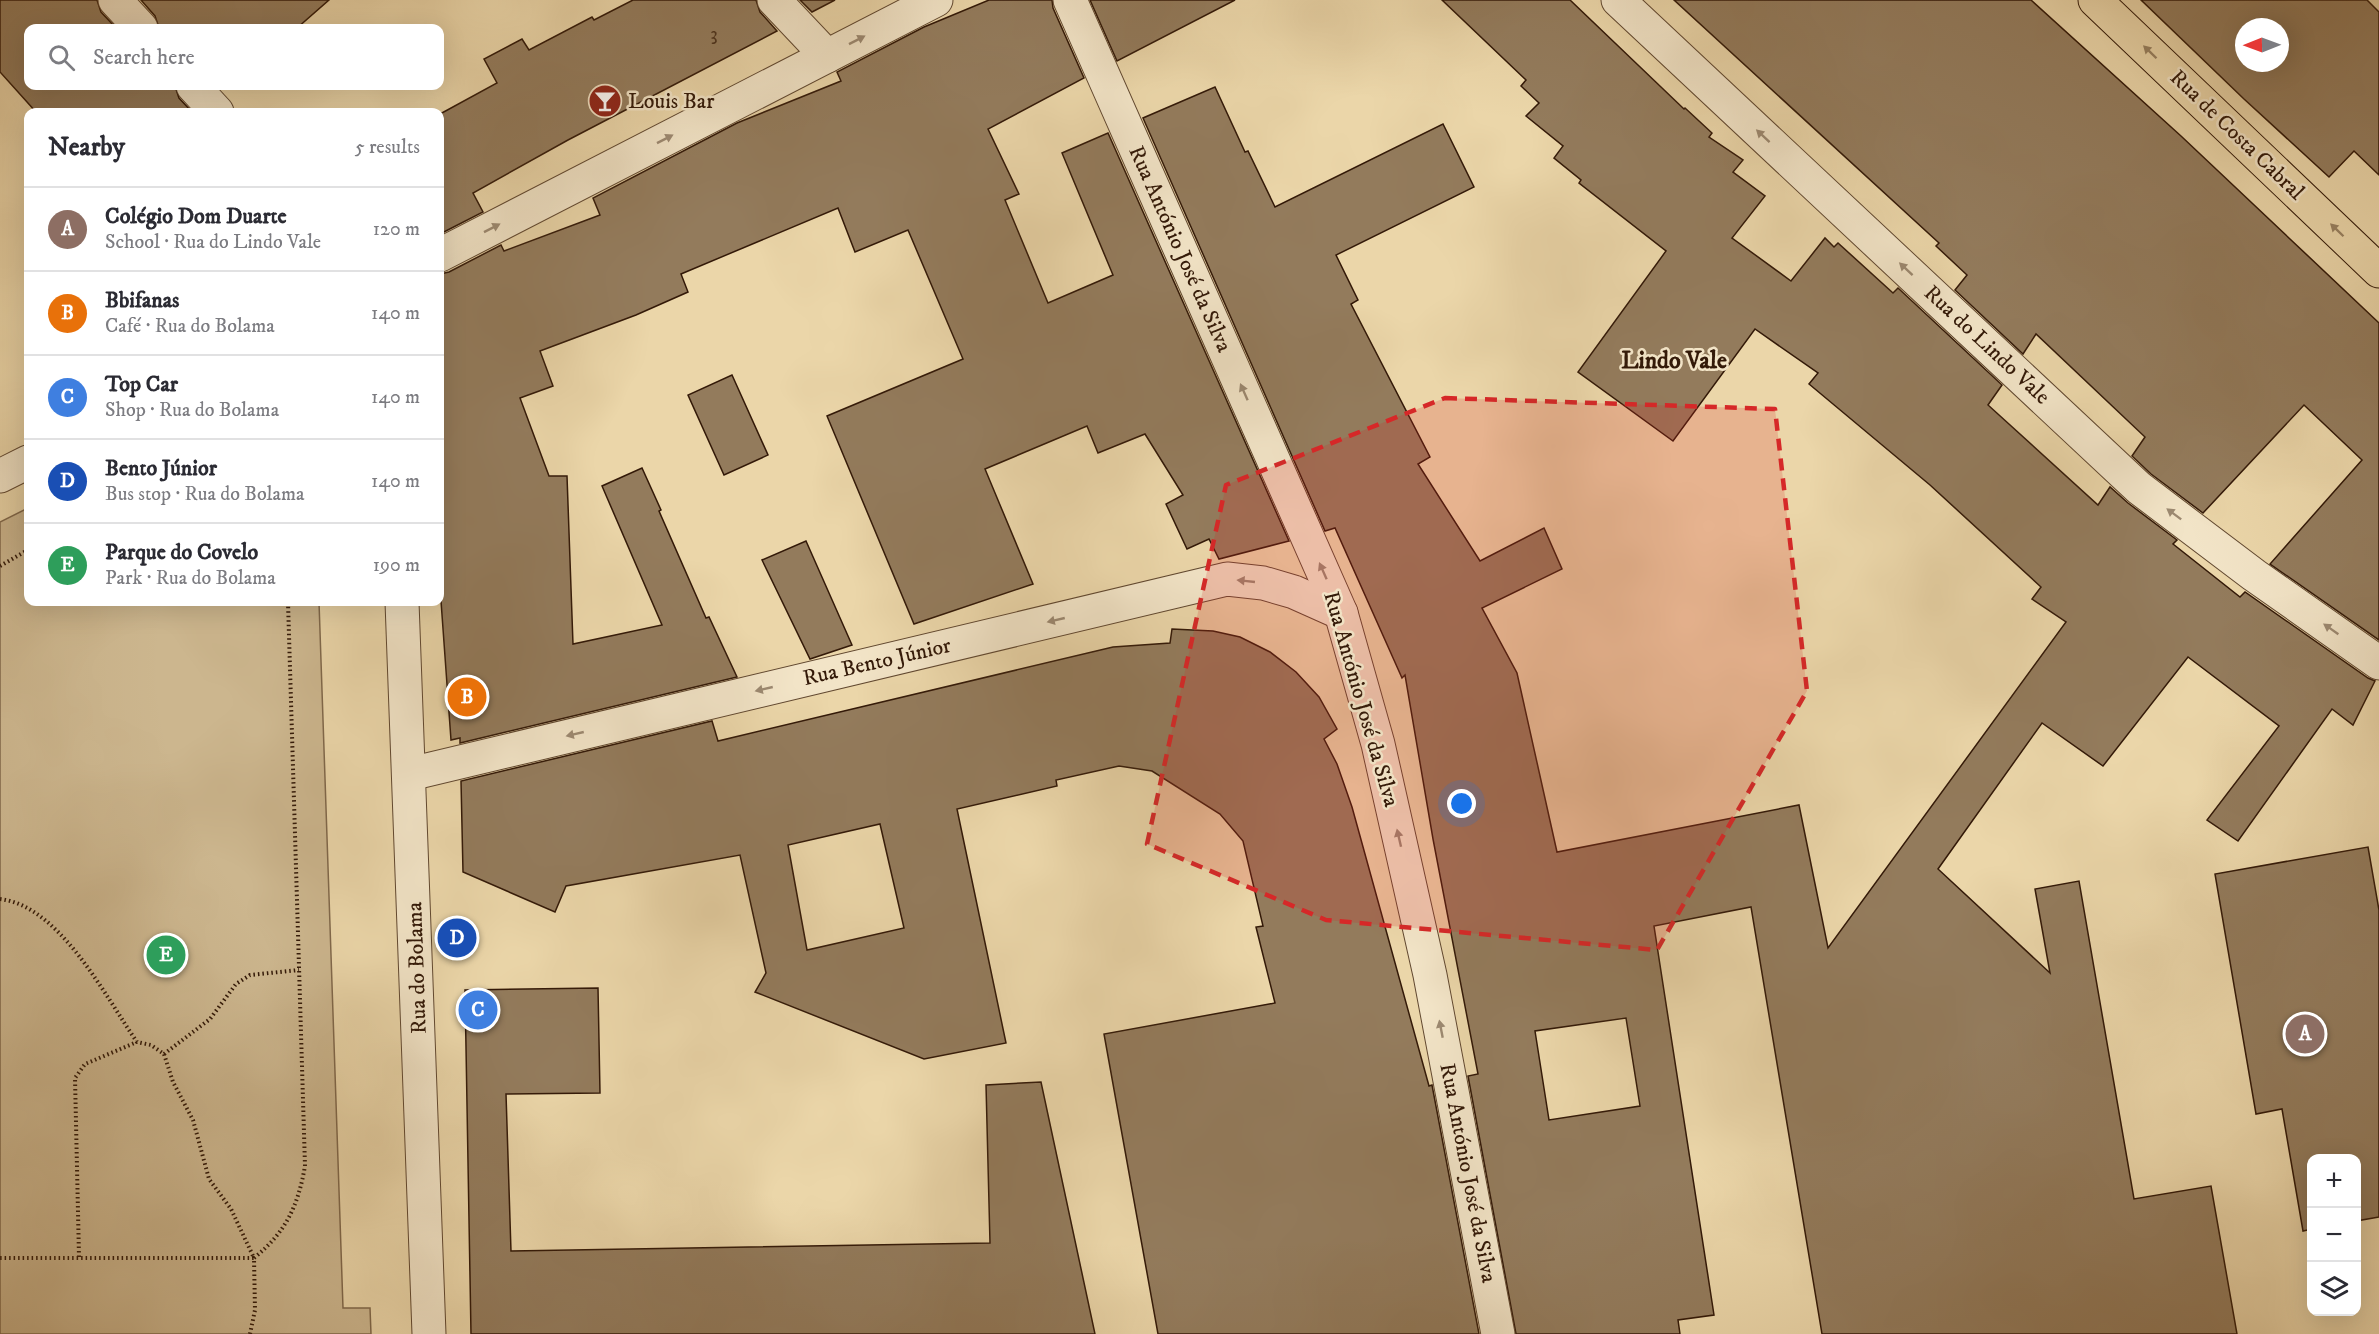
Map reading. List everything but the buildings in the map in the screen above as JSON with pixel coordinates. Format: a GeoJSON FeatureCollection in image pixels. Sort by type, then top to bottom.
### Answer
{"type":"FeatureCollection","features":[{"type":"Feature","properties":{"kind":"main road","name":"Rua de Costa Cabral"},"geometry":{"type":"LineString","coordinates":[[2095,0],[2379,271]]}},
{"type":"Feature","properties":{"kind":"street"},"geometry":{"type":"LineString","coordinates":[[115,0],[137,24]]}},
{"type":"Feature","properties":{"kind":"street"},"geometry":{"type":"LineString","coordinates":[[774,0],[826,56]]}},
{"type":"Feature","properties":{"kind":"street"},"geometry":{"type":"LineString","coordinates":[[444,253],[936,0]]}},
{"type":"Feature","properties":{"kind":"street","name":"Rua António José da Silva"},"geometry":{"type":"LineString","coordinates":[[1070,0],[1341,613],[1378,744],[1430,975],[1498,1334]]}},
{"type":"Feature","properties":{"kind":"street","name":"Rua do Lindo Vale"},"geometry":{"type":"LineString","coordinates":[[1618,0],[2139,488],[2254,575],[2379,663]]}},
{"type":"Feature","properties":{"kind":"street"},"geometry":{"type":"LineString","coordinates":[[197,90],[213,108]]}},
{"type":"Feature","properties":{"kind":"street"},"geometry":{"type":"LineString","coordinates":[[0,476],[24,464]]}},
{"type":"Feature","properties":{"kind":"street","name":"Rua Bento Júnior"},"geometry":{"type":"LineString","coordinates":[[410,774],[1227,579],[1274,586],[1294,592],[1341,613]]}},
{"type":"Feature","properties":{"kind":"street","name":"Rua do Bolama"},"geometry":{"type":"LineString","coordinates":[[402,606],[429,1334]]}},
{"type":"Feature","properties":{"kind":"path"},"geometry":{"type":"LineString","coordinates":[[0,567],[24,552]]}},
{"type":"Feature","properties":{"kind":"path"},"geometry":{"type":"LineString","coordinates":[[0,1258],[254,1258],[269,1246],[284,1227],[300,1194],[305,1166],[288,606]]}},
{"type":"Feature","properties":{"kind":"path"},"geometry":{"type":"LineString","coordinates":[[0,899],[14,900],[42,916],[57,930],[71,945],[136,1042]]}},
{"type":"Feature","properties":{"kind":"path"},"geometry":{"type":"LineString","coordinates":[[164,1054],[210,1018],[236,984],[250,975],[299,970]]}},
{"type":"Feature","properties":{"kind":"path"},"geometry":{"type":"LineString","coordinates":[[79,1257],[75,1078],[85,1064],[136,1042],[151,1045],[164,1054],[173,1082],[193,1120],[209,1179],[231,1209],[254,1258],[255,1310],[250,1334]]}},
{"type":"Feature","properties":{"kind":"highlighted area"},"geometry":{"type":"Polygon","coordinates":[[[1445,398],[1775,409],[1807,691],[1657,950],[1326,920],[1147,844],[1226,485],[1445,398]]]}},
{"type":"Feature","properties":{"kind":"shaded area"},"geometry":{"type":"Polygon","coordinates":[[[24,510],[24,606],[319,606],[343,1308],[370,1308],[371,1334],[0,1334],[0,522],[24,510]]]}},
{"type":"Feature","properties":{"kind":"place","name":"Louis Bar"},"geometry":{"type":"Point","coordinates":[605,101]}},
{"type":"Feature","properties":{"kind":"place","name":"Bbifanas"},"geometry":{"type":"Point","coordinates":[467,697]}},
{"type":"Feature","properties":{"kind":"place","name":"Bento Júnior"},"geometry":{"type":"Point","coordinates":[457,938]}},
{"type":"Feature","properties":{"kind":"place","name":"Parque do Covelo"},"geometry":{"type":"Point","coordinates":[166,955]}},
{"type":"Feature","properties":{"kind":"place","name":"Top Car"},"geometry":{"type":"Point","coordinates":[478,1010]}},
{"type":"Feature","properties":{"kind":"place","name":"Colégio Dom Duarte"},"geometry":{"type":"Point","coordinates":[2305,1034]}},
{"type":"Feature","properties":{"kind":"district","name":"Lindo Vale"},"geometry":{"type":"Point","coordinates":[1674,361]}}]}
